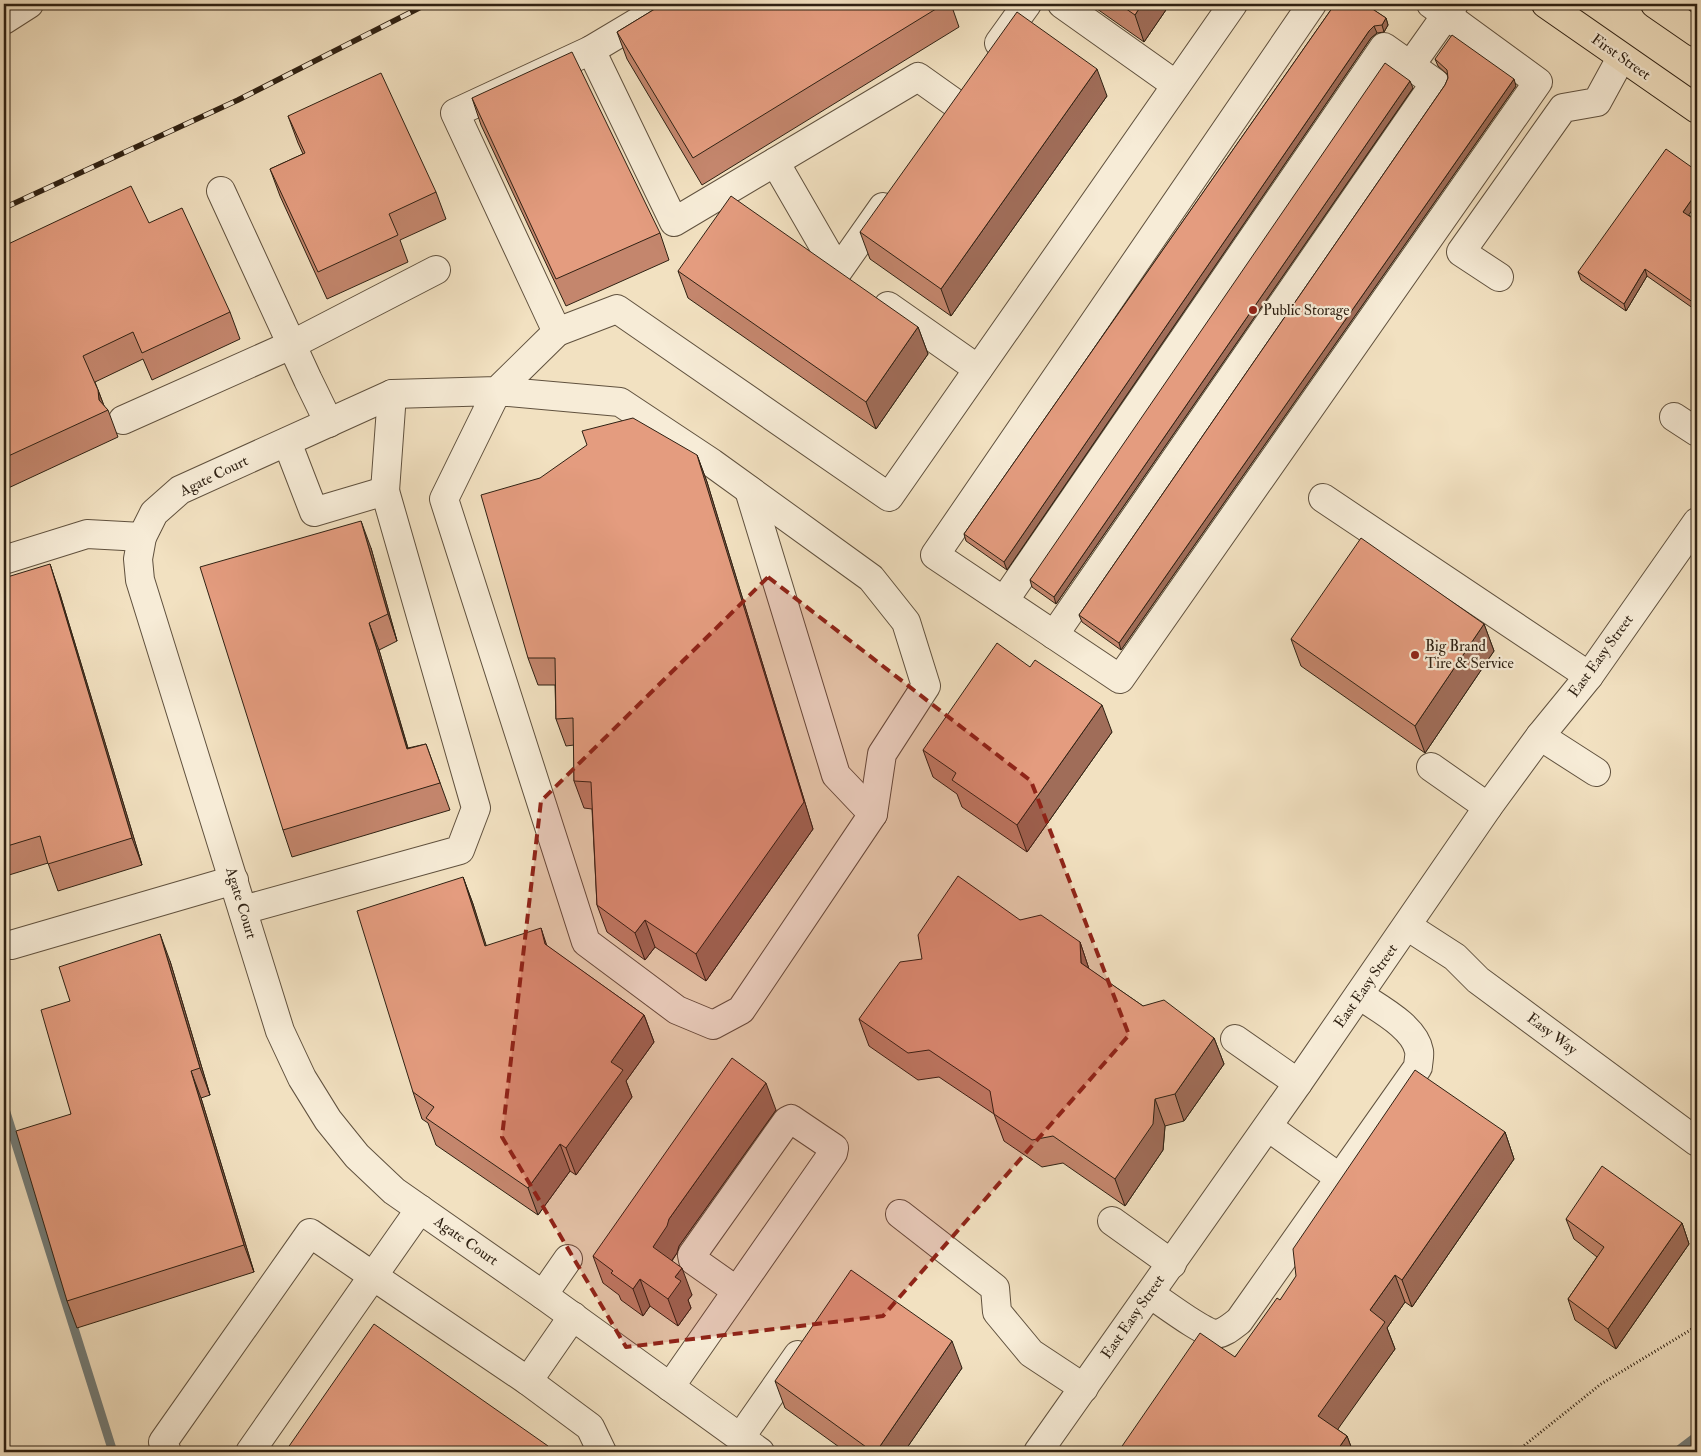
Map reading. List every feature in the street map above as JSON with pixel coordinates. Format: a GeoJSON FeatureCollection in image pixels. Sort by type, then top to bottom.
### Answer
{"type":"FeatureCollection","features":[{"type":"Feature","properties":{"kind":"main road","name":"First Street"},"geometry":{"type":"LineString","coordinates":[[1546,4],[1697,110]]}},
{"type":"Feature","properties":{"kind":"main road"},"geometry":{"type":"LineString","coordinates":[[1655,4],[1697,33]]}},
{"type":"Feature","properties":{"kind":"street"},"geometry":{"type":"LineString","coordinates":[[4,20],[29,4]]}},
{"type":"Feature","properties":{"kind":"street"},"geometry":{"type":"LineString","coordinates":[[557,332],[455,114],[591,50],[668,4]]}},
{"type":"Feature","properties":{"kind":"street"},"geometry":{"type":"LineString","coordinates":[[939,128],[1027,4]]}},
{"type":"Feature","properties":{"kind":"street"},"geometry":{"type":"LineString","coordinates":[[1062,4],[1176,85]]}},
{"type":"Feature","properties":{"kind":"street"},"geometry":{"type":"LineString","coordinates":[[749,490],[836,775],[873,814],[741,1010],[713,1025],[677,1010],[586,942],[444,499],[497,391],[557,332],[617,308],[889,497],[1233,4]]}},
{"type":"Feature","properties":{"kind":"street"},"geometry":{"type":"LineString","coordinates":[[1312,4],[936,555],[1120,679],[1538,82],[1444,7],[1410,66]]}},
{"type":"Feature","properties":{"kind":"street"},"geometry":{"type":"LineString","coordinates":[[1004,601],[1384,47],[1436,83],[1054,635]]}},
{"type":"Feature","properties":{"kind":"street"},"geometry":{"type":"LineString","coordinates":[[591,50],[674,222],[918,78],[956,104]]}},
{"type":"Feature","properties":{"kind":"street"},"geometry":{"type":"LineString","coordinates":[[1499,276],[1461,252],[1563,108],[1597,102],[1621,58]]}},
{"type":"Feature","properties":{"kind":"street"},"geometry":{"type":"LineString","coordinates":[[775,162],[838,271]]}},
{"type":"Feature","properties":{"kind":"street"},"geometry":{"type":"LineString","coordinates":[[838,271],[900,184]]}},
{"type":"Feature","properties":{"kind":"street"},"geometry":{"type":"LineString","coordinates":[[221,191],[291,345],[329,423]]}},
{"type":"Feature","properties":{"kind":"street"},"geometry":{"type":"LineString","coordinates":[[725,192],[749,209]]}},
{"type":"Feature","properties":{"kind":"street"},"geometry":{"type":"LineString","coordinates":[[790,237],[978,370]]}},
{"type":"Feature","properties":{"kind":"street"},"geometry":{"type":"LineString","coordinates":[[123,420],[291,345],[436,270]]}},
{"type":"Feature","properties":{"kind":"street","name":"Agate Court"},"geometry":{"type":"LineString","coordinates":[[750,1445],[573,1316],[394,1191],[357,1156],[328,1120],[302,1078],[280,1031],[140,580],[138,559],[142,538],[154,513],[180,490],[392,394],[497,391],[620,402],[712,463],[871,578],[906,622],[926,686],[882,754],[873,814]]}},
{"type":"Feature","properties":{"kind":"street"},"geometry":{"type":"LineString","coordinates":[[243,910],[460,850],[476,808],[385,491],[392,394]]}},
{"type":"Feature","properties":{"kind":"street"},"geometry":{"type":"LineString","coordinates":[[1674,417],[1697,432]]}},
{"type":"Feature","properties":{"kind":"street"},"geometry":{"type":"LineString","coordinates":[[287,442],[314,512],[385,491]]}},
{"type":"Feature","properties":{"kind":"street"},"geometry":{"type":"LineString","coordinates":[[1323,498],[1589,676]]}},
{"type":"Feature","properties":{"kind":"street","name":"East Easy Street"},"geometry":{"type":"LineString","coordinates":[[1038,1452],[1268,1127],[1488,807],[1540,736],[1589,676],[1697,522]]}},
{"type":"Feature","properties":{"kind":"street"},"geometry":{"type":"LineString","coordinates":[[4,560],[87,534],[142,538]]}},
{"type":"Feature","properties":{"kind":"street"},"geometry":{"type":"LineString","coordinates":[[1540,736],[1596,772]]}},
{"type":"Feature","properties":{"kind":"street"},"geometry":{"type":"LineString","coordinates":[[1431,767],[1488,807]]}},
{"type":"Feature","properties":{"kind":"street"},"geometry":{"type":"LineString","coordinates":[[11,945],[234,880]]}},
{"type":"Feature","properties":{"kind":"street","name":"Easy Way"},"geometry":{"type":"LineString","coordinates":[[1407,926],[1455,957],[1478,980],[1697,1142]]}},
{"type":"Feature","properties":{"kind":"street"},"geometry":{"type":"LineString","coordinates":[[1150,1294],[1214,1335],[1225,1332],[1239,1321],[1418,1067],[1419,1051],[1413,1036],[1400,1023],[1359,995]]}},
{"type":"Feature","properties":{"kind":"street"},"geometry":{"type":"LineString","coordinates":[[1234,1039],[1298,1083]]}},
{"type":"Feature","properties":{"kind":"street"},"geometry":{"type":"LineString","coordinates":[[670,1387],[833,1154],[834,1148],[791,1118],[786,1121],[692,1255],[693,1260],[737,1291]]}},
{"type":"Feature","properties":{"kind":"street"},"geometry":{"type":"LineString","coordinates":[[1268,1127],[1340,1178]]}},
{"type":"Feature","properties":{"kind":"street"},"geometry":{"type":"LineString","coordinates":[[250,1452],[420,1209]]}},
{"type":"Feature","properties":{"kind":"street"},"geometry":{"type":"LineString","coordinates":[[900,1214],[995,1288],[997,1312],[1031,1353],[1084,1388]]}},
{"type":"Feature","properties":{"kind":"street"},"geometry":{"type":"LineString","coordinates":[[1112,1221],[1172,1264]]}},
{"type":"Feature","properties":{"kind":"street"},"geometry":{"type":"LineString","coordinates":[[167,1452],[164,1442],[310,1233],[528,1381],[590,1427],[602,1452]]}},
{"type":"Feature","properties":{"kind":"street"},"geometry":{"type":"LineString","coordinates":[[543,1295],[568,1259]]}},
{"type":"Feature","properties":{"kind":"street"},"geometry":{"type":"LineString","coordinates":[[528,1381],[573,1316]]}},
{"type":"Feature","properties":{"kind":"street"},"geometry":{"type":"LineString","coordinates":[[750,1445],[810,1339]]}},
{"type":"Feature","properties":{"kind":"path"},"geometry":{"type":"LineString","coordinates":[[1516,1452],[1601,1384],[1697,1326]]}},
{"type":"Feature","properties":{"kind":"highlighted area"},"geometry":{"type":"Polygon","coordinates":[[[768,577],[1031,781],[1129,1035],[883,1316],[626,1347],[502,1137],[541,801],[768,577]]]}},
{"type":"Feature","properties":{"kind":"building"},"geometry":{"type":"Polygon","coordinates":[[[663,4],[944,4],[693,158],[617,32],[663,4]]]}},
{"type":"Feature","properties":{"kind":"building"},"geometry":{"type":"Polygon","coordinates":[[[1119,4],[1142,4],[1135,15],[1119,4]]]}},
{"type":"Feature","properties":{"kind":"building"},"geometry":{"type":"Polygon","coordinates":[[[1335,4],[1365,4],[1386,18],[1382,25],[1374,26],[1369,31],[1004,562],[964,534],[1335,4]]]}},
{"type":"Feature","properties":{"kind":"building"},"geometry":{"type":"Polygon","coordinates":[[[1017,12],[1097,69],[941,289],[860,232],[1017,12]]]}},
{"type":"Feature","properties":{"kind":"building"},"geometry":{"type":"Polygon","coordinates":[[[1452,35],[1514,79],[1119,643],[1079,615],[1445,85],[1448,78],[1447,70],[1435,59],[1452,35]]]}},
{"type":"Feature","properties":{"kind":"building"},"geometry":{"type":"Polygon","coordinates":[[[572,52],[660,233],[556,279],[472,98],[572,52]]]}},
{"type":"Feature","properties":{"kind":"building"},"geometry":{"type":"Polygon","coordinates":[[[1385,63],[1410,81],[1054,597],[1030,580],[1385,63]]]}},
{"type":"Feature","properties":{"kind":"building"},"geometry":{"type":"Polygon","coordinates":[[[381,73],[436,192],[389,214],[398,235],[318,272],[270,169],[305,153],[288,116],[381,73]]]}},
{"type":"Feature","properties":{"kind":"building"},"geometry":{"type":"Polygon","coordinates":[[[1666,149],[1697,171],[1697,192],[1683,212],[1697,221],[1697,305],[1645,269],[1624,304],[1578,272],[1666,149]]]}},
{"type":"Feature","properties":{"kind":"building"},"geometry":{"type":"Polygon","coordinates":[[[131,186],[149,223],[182,208],[230,312],[142,353],[133,332],[83,356],[98,390],[99,400],[108,410],[4,458],[4,246],[131,186]]]}},
{"type":"Feature","properties":{"kind":"building"},"geometry":{"type":"Polygon","coordinates":[[[731,196],[918,327],[866,402],[678,271],[731,196]]]}},
{"type":"Feature","properties":{"kind":"building"},"geometry":{"type":"Polygon","coordinates":[[[633,418],[697,455],[804,802],[696,954],[645,920],[635,933],[597,905],[591,782],[574,781],[573,718],[556,719],[555,658],[528,658],[481,495],[540,478],[587,445],[582,431],[633,418]]]}},
{"type":"Feature","properties":{"kind":"building"},"geometry":{"type":"Polygon","coordinates":[[[361,521],[388,614],[369,623],[407,749],[426,744],[440,783],[283,830],[200,567],[361,521]]]}},
{"type":"Feature","properties":{"kind":"building"},"geometry":{"type":"Polygon","coordinates":[[[1361,538],[1484,624],[1415,726],[1291,639],[1361,538]]]}},
{"type":"Feature","properties":{"kind":"building"},"geometry":{"type":"Polygon","coordinates":[[[50,564],[132,838],[48,864],[40,836],[4,847],[4,578],[50,564]]]}},
{"type":"Feature","properties":{"kind":"building"},"geometry":{"type":"Polygon","coordinates":[[[997,643],[1030,667],[1035,660],[1102,705],[1017,825],[952,780],[956,773],[923,750],[997,643]]]}},
{"type":"Feature","properties":{"kind":"building"},"geometry":{"type":"Polygon","coordinates":[[[958,876],[1020,920],[1041,915],[1080,942],[1081,963],[1143,1006],[1164,1000],[1214,1038],[1175,1094],[1155,1099],[1153,1124],[1115,1179],[1053,1136],[1032,1140],[994,1114],[990,1091],[929,1050],[908,1053],[859,1019],[900,962],[922,959],[918,935],[958,876]]]}},
{"type":"Feature","properties":{"kind":"building"},"geometry":{"type":"Polygon","coordinates":[[[463,877],[485,946],[541,928],[545,944],[644,1015],[611,1062],[623,1070],[566,1148],[560,1144],[528,1188],[426,1118],[434,1107],[413,1092],[357,911],[463,877]]]}},
{"type":"Feature","properties":{"kind":"building"},"geometry":{"type":"Polygon","coordinates":[[[160,934],[200,1068],[191,1071],[244,1245],[67,1301],[16,1131],[71,1114],[41,1010],[70,1001],[59,967],[160,934]]]}},
{"type":"Feature","properties":{"kind":"building"},"geometry":{"type":"Polygon","coordinates":[[[732,1058],[766,1083],[669,1219],[667,1226],[653,1247],[682,1268],[675,1277],[681,1281],[668,1299],[640,1279],[633,1289],[611,1273],[613,1271],[593,1256],[732,1058]]]}},
{"type":"Feature","properties":{"kind":"building"},"geometry":{"type":"Polygon","coordinates":[[[1415,1070],[1505,1132],[1402,1280],[1395,1275],[1370,1310],[1385,1322],[1318,1416],[1347,1436],[1336,1452],[1118,1452],[1200,1333],[1235,1357],[1277,1298],[1280,1300],[1296,1276],[1293,1249],[1415,1070]]]}},
{"type":"Feature","properties":{"kind":"building"},"geometry":{"type":"Polygon","coordinates":[[[1602,1166],[1682,1223],[1608,1329],[1568,1299],[1604,1247],[1566,1219],[1602,1166]]]}},
{"type":"Feature","properties":{"kind":"building"},"geometry":{"type":"Polygon","coordinates":[[[851,1270],[952,1341],[876,1452],[873,1452],[775,1381],[851,1270]]]}},
{"type":"Feature","properties":{"kind":"building"},"geometry":{"type":"Polygon","coordinates":[[[374,1324],[548,1446],[543,1452],[285,1452],[374,1324]]]}},
{"type":"Feature","properties":{"kind":"waterway"},"geometry":{"type":"LineString","coordinates":[[4,1106],[113,1452]]}},
{"type":"Feature","properties":{"kind":"waterway"},"geometry":{"type":"LineString","coordinates":[[1676,1452],[1697,1436]]}},
{"type":"Feature","properties":{"kind":"railway"},"geometry":{"type":"LineString","coordinates":[[4,208],[238,100],[427,4]]}},
{"type":"Feature","properties":{"kind":"place","name":"Public Storage"},"geometry":{"type":"Point","coordinates":[1253,310]}},
{"type":"Feature","properties":{"kind":"place","name":"Big Brand Tire & Service"},"geometry":{"type":"Point","coordinates":[1415,655]}}]}
